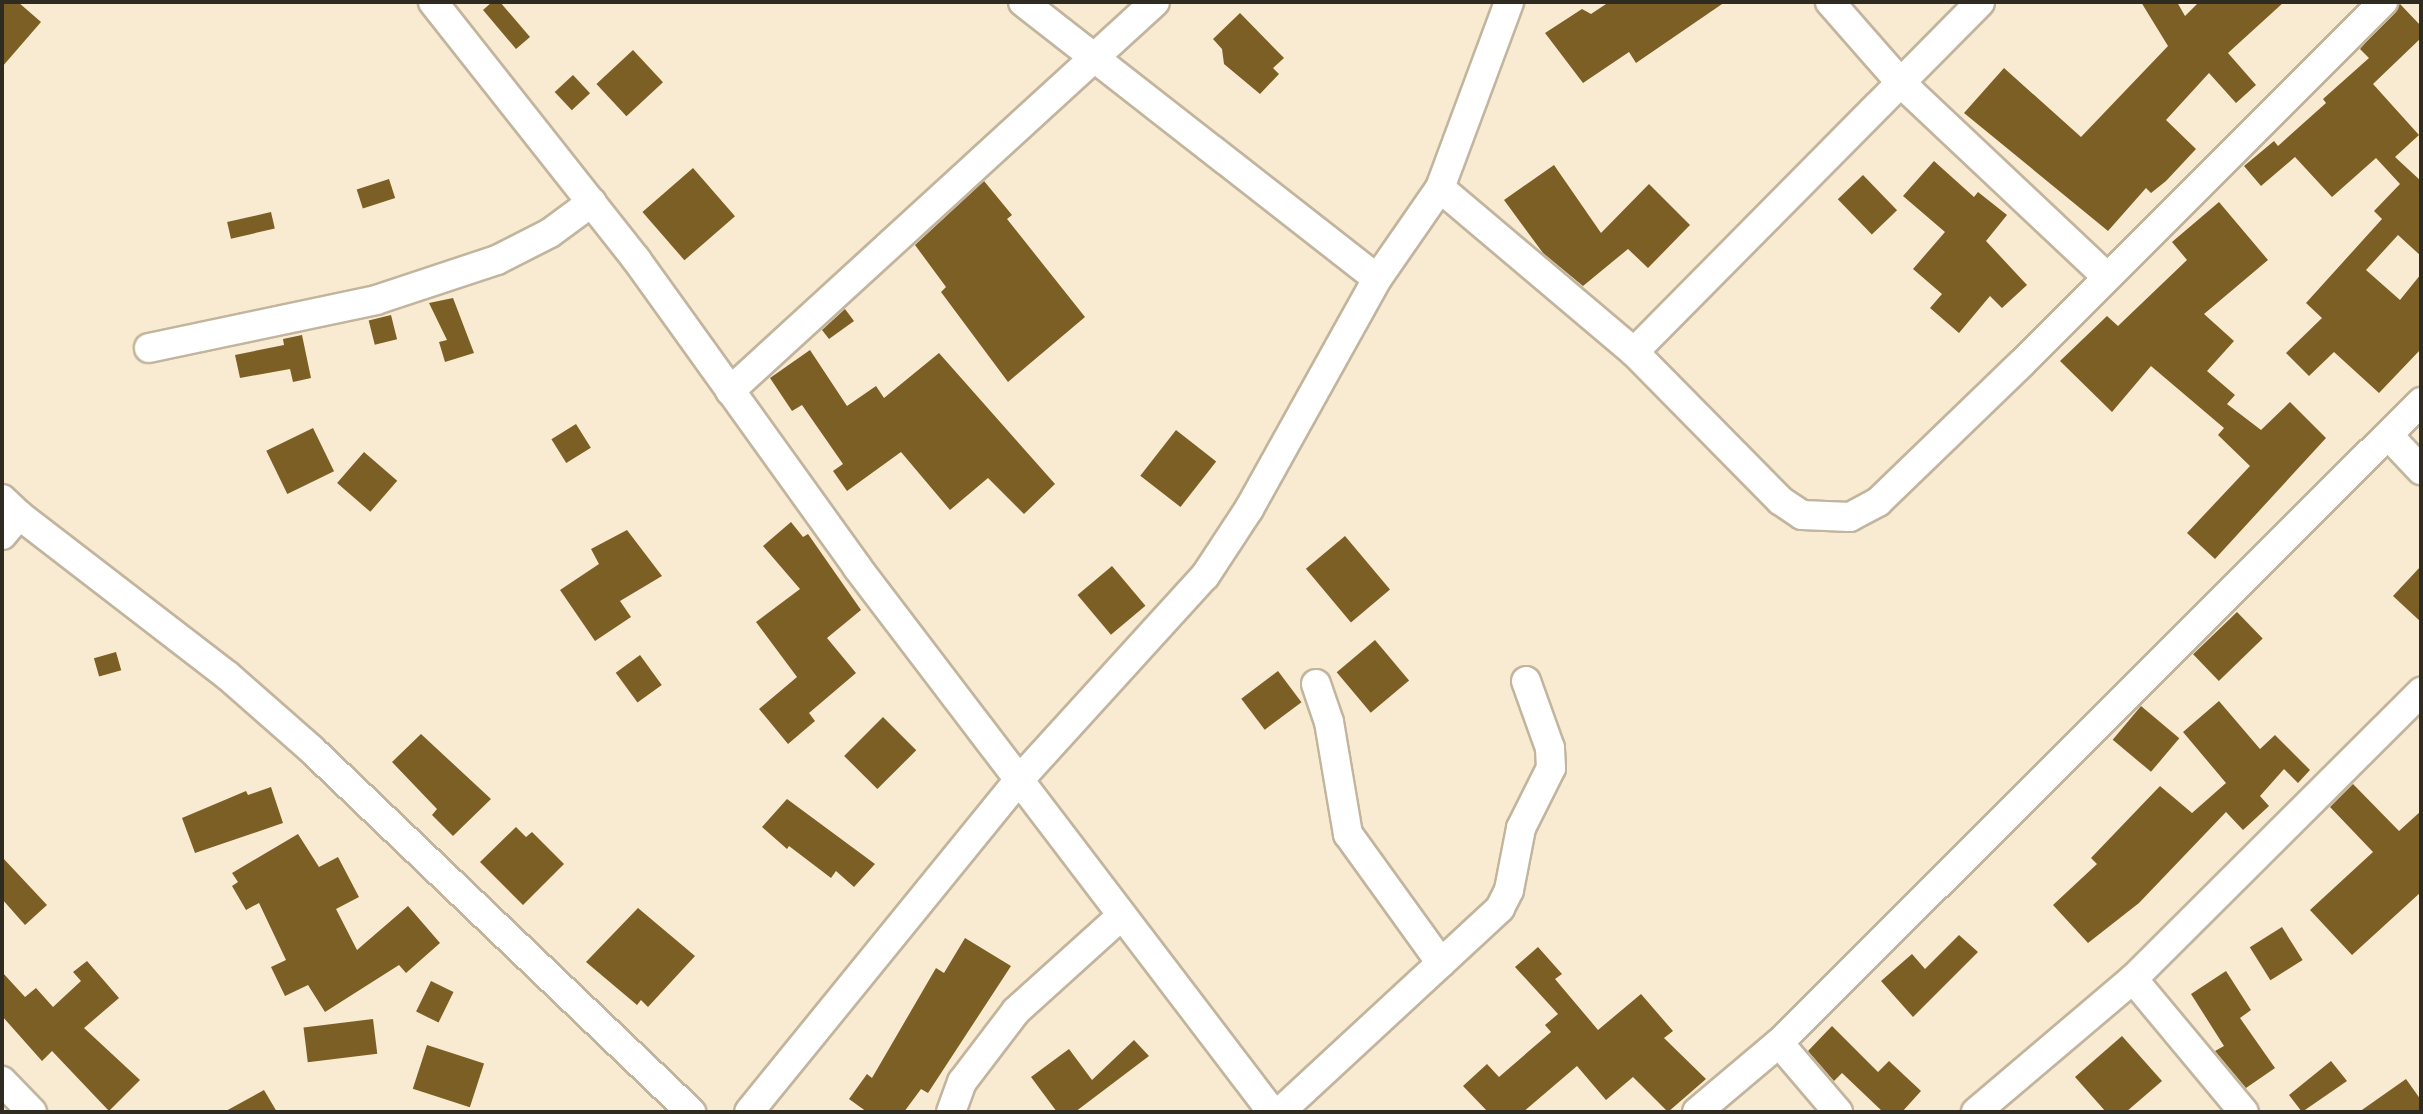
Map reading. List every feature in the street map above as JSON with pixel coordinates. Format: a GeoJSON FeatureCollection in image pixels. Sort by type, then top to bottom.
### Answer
{"type":"FeatureCollection","features":[{"type":"Feature","properties":{"kind":"street"},"geometry":{"type":"LineString","coordinates":[[433,2],[592,202],[1020,779],[1119,918],[1272,1112]]}},
{"type":"Feature","properties":{"kind":"street"},"geometry":{"type":"LineString","coordinates":[[1023,2],[1377,279]]}},
{"type":"Feature","properties":{"kind":"street"},"geometry":{"type":"LineString","coordinates":[[730,391],[1155,2]]}},
{"type":"Feature","properties":{"kind":"street"},"geometry":{"type":"LineString","coordinates":[[749,1112],[1020,779],[1172,616],[1221,553],[1377,279],[1440,188],[1509,2]]}},
{"type":"Feature","properties":{"kind":"street"},"geometry":{"type":"LineString","coordinates":[[1830,2],[1901,83],[2106,276]]}},
{"type":"Feature","properties":{"kind":"street"},"geometry":{"type":"LineString","coordinates":[[1634,352],[1980,2]]}},
{"type":"Feature","properties":{"kind":"street"},"geometry":{"type":"LineString","coordinates":[[1440,188],[1634,352],[1781,501],[1802,515],[1850,517],[1878,502],[2106,276],[2198,193],[2383,2]]}},
{"type":"Feature","properties":{"kind":"street"},"geometry":{"type":"LineString","coordinates":[[149,348],[391,295],[497,260],[550,233],[592,202]]}},
{"type":"Feature","properties":{"kind":"street"},"geometry":{"type":"LineString","coordinates":[[1697,1112],[1779,1043],[2195,623],[2421,402]]}},
{"type":"Feature","properties":{"kind":"street"},"geometry":{"type":"LineString","coordinates":[[2389,436],[2421,470]]}},
{"type":"Feature","properties":{"kind":"street"},"geometry":{"type":"LineString","coordinates":[[8,516],[203,657],[311,749],[691,1112]]}},
{"type":"Feature","properties":{"kind":"street"},"geometry":{"type":"LineString","coordinates":[[1280,1112],[1500,908],[1521,828],[1549,779],[1550,748],[1526,681]]}},
{"type":"Feature","properties":{"kind":"street"},"geometry":{"type":"LineString","coordinates":[[1316,684],[1329,722],[1348,834],[1441,963]]}},
{"type":"Feature","properties":{"kind":"street"},"geometry":{"type":"LineString","coordinates":[[1976,1112],[2133,979],[2421,692]]}},
{"type":"Feature","properties":{"kind":"street"},"geometry":{"type":"LineString","coordinates":[[951,1112],[962,1082],[1016,1011],[1119,918]]}},
{"type":"Feature","properties":{"kind":"street"},"geometry":{"type":"LineString","coordinates":[[2133,979],[2237,1110]]}},
{"type":"Feature","properties":{"kind":"street"},"geometry":{"type":"LineString","coordinates":[[1779,1043],[1838,1112]]}},
{"type":"Feature","properties":{"kind":"street"},"geometry":{"type":"LineString","coordinates":[[2,1081],[32,1112]]}},
{"type":"Feature","properties":{"kind":"building"},"geometry":{"type":"Polygon","coordinates":[[[2,2],[18,2],[41,22],[2,67],[2,2]]]}},
{"type":"Feature","properties":{"kind":"building"},"geometry":{"type":"Polygon","coordinates":[[[492,2],[500,2],[530,37],[516,49],[483,10],[492,2]]]}},
{"type":"Feature","properties":{"kind":"building"},"geometry":{"type":"Polygon","coordinates":[[[1609,2],[1725,2],[1636,63],[1629,52],[1583,83],[1545,33],[1582,9],[1591,14],[1609,2]]]}},
{"type":"Feature","properties":{"kind":"building"},"geometry":{"type":"Polygon","coordinates":[[[2141,2],[2177,2],[2185,16],[2199,2],[2284,2],[2228,53],[2256,85],[2236,103],[2209,73],[2166,120],[2196,149],[2151,193],[2146,188],[2108,231],[1964,113],[2004,68],[2081,137],[2168,46],[2141,2]]]}},
{"type":"Feature","properties":{"kind":"building"},"geometry":{"type":"Polygon","coordinates":[[[2400,4],[2421,26],[2421,38],[2373,84],[2419,135],[2395,157],[2421,181],[2421,256],[2398,235],[2366,270],[2400,300],[2421,274],[2421,349],[2379,393],[2334,352],[2309,376],[2286,353],[2322,318],[2306,303],[2382,219],[2374,211],[2400,184],[2376,158],[2332,197],[2295,157],[2261,186],[2244,166],[2274,141],[2278,146],[2326,103],[2323,99],[2369,58],[2360,49],[2400,4]]]}},
{"type":"Feature","properties":{"kind":"building"},"geometry":{"type":"Polygon","coordinates":[[[1240,13],[1284,58],[1273,68],[1279,74],[1260,94],[1224,64],[1222,49],[1213,39],[1240,13]]]}},
{"type":"Feature","properties":{"kind":"building"},"geometry":{"type":"Polygon","coordinates":[[[633,50],[663,82],[626,116],[596,84],[633,50]]]}},
{"type":"Feature","properties":{"kind":"building"},"geometry":{"type":"Polygon","coordinates":[[[573,75],[590,93],[572,110],[555,92],[573,75]]]}},
{"type":"Feature","properties":{"kind":"building"},"geometry":{"type":"Polygon","coordinates":[[[1934,161],[1974,197],[1978,192],[2007,215],[1986,241],[2027,285],[2002,308],[1990,296],[1959,333],[1930,308],[1942,294],[1913,269],[1945,232],[1903,196],[1934,161]]]}},
{"type":"Feature","properties":{"kind":"building"},"geometry":{"type":"Polygon","coordinates":[[[1554,165],[1601,233],[1649,184],[1690,225],[1648,268],[1628,249],[1583,286],[1543,253],[1504,200],[1554,165]]]}},
{"type":"Feature","properties":{"kind":"building"},"geometry":{"type":"Polygon","coordinates":[[[693,168],[735,216],[684,260],[642,212],[693,168]]]}},
{"type":"Feature","properties":{"kind":"building"},"geometry":{"type":"Polygon","coordinates":[[[1863,175],[1897,210],[1872,235],[1838,199],[1863,175]]]}},
{"type":"Feature","properties":{"kind":"building"},"geometry":{"type":"Polygon","coordinates":[[[389,179],[395,198],[363,209],[357,190],[389,179]]]}},
{"type":"Feature","properties":{"kind":"building"},"geometry":{"type":"Polygon","coordinates":[[[984,181],[1012,215],[1007,219],[1085,317],[1008,382],[941,292],[946,287],[915,245],[984,181]]]}},
{"type":"Feature","properties":{"kind":"building"},"geometry":{"type":"Polygon","coordinates":[[[2219,202],[2268,260],[2204,314],[2234,341],[2207,371],[2235,395],[2227,404],[2261,430],[2290,402],[2326,438],[2215,559],[2187,533],[2250,466],[2218,435],[2224,428],[2151,366],[2112,412],[2060,361],[2107,316],[2118,326],[2187,260],[2172,242],[2219,202]]]}},
{"type":"Feature","properties":{"kind":"building"},"geometry":{"type":"Polygon","coordinates":[[[271,212],[275,229],[231,239],[227,222],[271,212]]]}},
{"type":"Feature","properties":{"kind":"building"},"geometry":{"type":"Polygon","coordinates":[[[453,298],[474,353],[445,362],[439,342],[447,340],[429,303],[453,298]]]}},
{"type":"Feature","properties":{"kind":"building"},"geometry":{"type":"Polygon","coordinates":[[[845,309],[854,321],[829,339],[822,330],[845,309]]]}},
{"type":"Feature","properties":{"kind":"building"},"geometry":{"type":"Polygon","coordinates":[[[391,315],[397,339],[375,345],[369,321],[391,315]]]}},
{"type":"Feature","properties":{"kind":"building"},"geometry":{"type":"Polygon","coordinates":[[[302,335],[311,378],[293,382],[290,369],[240,378],[235,355],[284,345],[283,339],[302,335]]]}},
{"type":"Feature","properties":{"kind":"building"},"geometry":{"type":"Polygon","coordinates":[[[810,350],[847,406],[876,386],[884,398],[939,353],[1055,484],[1024,514],[988,478],[950,510],[901,452],[847,491],[833,471],[843,464],[802,405],[792,411],[770,378],[810,350]]]}},
{"type":"Feature","properties":{"kind":"building"},"geometry":{"type":"Polygon","coordinates":[[[576,424],[591,448],[566,463],[551,439],[576,424]]]}},
{"type":"Feature","properties":{"kind":"building"},"geometry":{"type":"Polygon","coordinates":[[[313,428],[334,471],[287,494],[266,451],[313,428]]]}},
{"type":"Feature","properties":{"kind":"building"},"geometry":{"type":"Polygon","coordinates":[[[1176,430],[1216,461],[1180,507],[1140,476],[1176,430]]]}},
{"type":"Feature","properties":{"kind":"building"},"geometry":{"type":"Polygon","coordinates":[[[364,452],[397,481],[370,512],[337,483],[364,452]]]}},
{"type":"Feature","properties":{"kind":"building"},"geometry":{"type":"Polygon","coordinates":[[[791,522],[803,537],[808,534],[861,610],[827,638],[856,673],[809,713],[815,721],[788,744],[759,709],[797,677],[756,622],[800,589],[763,546],[791,522]]]}},
{"type":"Feature","properties":{"kind":"building"},"geometry":{"type":"Polygon","coordinates":[[[627,530],[662,576],[620,601],[631,617],[595,641],[560,590],[599,564],[591,549],[627,530]]]}},
{"type":"Feature","properties":{"kind":"building"},"geometry":{"type":"Polygon","coordinates":[[[1345,536],[1390,590],[1351,622],[1306,569],[1345,536]]]}},
{"type":"Feature","properties":{"kind":"building"},"geometry":{"type":"Polygon","coordinates":[[[1112,566],[1145,606],[1111,635],[1078,595],[1112,566]]]}},
{"type":"Feature","properties":{"kind":"building"},"geometry":{"type":"Polygon","coordinates":[[[2421,566],[2421,622],[2393,596],[2421,566]]]}},
{"type":"Feature","properties":{"kind":"building"},"geometry":{"type":"Polygon","coordinates":[[[2237,612],[2263,639],[2219,681],[2193,654],[2237,612]]]}},
{"type":"Feature","properties":{"kind":"building"},"geometry":{"type":"Polygon","coordinates":[[[1375,640],[1409,681],[1371,713],[1337,672],[1375,640]]]}},
{"type":"Feature","properties":{"kind":"building"},"geometry":{"type":"Polygon","coordinates":[[[116,652],[121,670],[99,677],[94,658],[116,652]]]}},
{"type":"Feature","properties":{"kind":"building"},"geometry":{"type":"Polygon","coordinates":[[[640,655],[662,685],[637,703],[616,673],[640,655]]]}},
{"type":"Feature","properties":{"kind":"building"},"geometry":{"type":"Polygon","coordinates":[[[1278,671],[1301,702],[1265,730],[1241,699],[1278,671]]]}},
{"type":"Feature","properties":{"kind":"building"},"geometry":{"type":"Polygon","coordinates":[[[2219,701],[2260,749],[2275,735],[2310,770],[2298,783],[2284,769],[2260,796],[2269,806],[2243,830],[2226,812],[2139,903],[2088,943],[2053,905],[2097,864],[2091,858],[2160,786],[2192,813],[2226,783],[2183,732],[2219,701]]]}},
{"type":"Feature","properties":{"kind":"building"},"geometry":{"type":"Polygon","coordinates":[[[2141,706],[2179,738],[2151,772],[2113,740],[2141,706]]]}},
{"type":"Feature","properties":{"kind":"building"},"geometry":{"type":"Polygon","coordinates":[[[883,717],[916,750],[877,789],[844,756],[883,717]]]}},
{"type":"Feature","properties":{"kind":"building"},"geometry":{"type":"Polygon","coordinates":[[[421,734],[491,799],[453,836],[432,815],[437,809],[392,762],[421,734]]]}},
{"type":"Feature","properties":{"kind":"building"},"geometry":{"type":"Polygon","coordinates":[[[2353,784],[2399,831],[2421,811],[2421,892],[2352,955],[2310,910],[2373,852],[2330,807],[2353,784]]]}},
{"type":"Feature","properties":{"kind":"building"},"geometry":{"type":"Polygon","coordinates":[[[271,787],[283,823],[195,853],[182,818],[246,791],[248,795],[271,787]]]}},
{"type":"Feature","properties":{"kind":"building"},"geometry":{"type":"Polygon","coordinates":[[[787,799],[875,864],[854,887],[836,871],[831,878],[789,846],[787,849],[762,827],[787,799]]]}},
{"type":"Feature","properties":{"kind":"building"},"geometry":{"type":"Polygon","coordinates":[[[516,827],[526,837],[532,832],[564,864],[523,905],[480,862],[516,827]]]}},
{"type":"Feature","properties":{"kind":"building"},"geometry":{"type":"Polygon","coordinates":[[[298,834],[319,867],[338,857],[359,897],[336,909],[357,950],[408,906],[440,943],[406,973],[399,965],[325,1012],[308,985],[285,996],[271,967],[286,960],[259,903],[246,910],[232,886],[238,882],[232,873],[298,834]]]}},
{"type":"Feature","properties":{"kind":"building"},"geometry":{"type":"Polygon","coordinates":[[[2,857],[47,905],[25,925],[2,899],[2,857]]]}},
{"type":"Feature","properties":{"kind":"building"},"geometry":{"type":"Polygon","coordinates":[[[638,908],[695,956],[648,1007],[641,1000],[637,1005],[586,962],[638,908]]]}},
{"type":"Feature","properties":{"kind":"building"},"geometry":{"type":"Polygon","coordinates":[[[2282,927],[2303,960],[2270,980],[2250,947],[2282,927]]]}},
{"type":"Feature","properties":{"kind":"building"},"geometry":{"type":"Polygon","coordinates":[[[1959,935],[1978,952],[1913,1017],[1881,981],[1912,954],[1925,969],[1959,935]]]}},
{"type":"Feature","properties":{"kind":"building"},"geometry":{"type":"Polygon","coordinates":[[[965,938],[1011,966],[928,1093],[921,1089],[904,1112],[867,1112],[849,1099],[867,1074],[872,1078],[936,968],[944,973],[965,938]]]}},
{"type":"Feature","properties":{"kind":"building"},"geometry":{"type":"Polygon","coordinates":[[[1538,947],[1562,974],[1555,979],[1598,1030],[1641,994],[1673,1031],[1664,1038],[1706,1079],[1668,1112],[1633,1077],[1606,1100],[1577,1066],[1523,1112],[1488,1112],[1463,1086],[1487,1064],[1499,1077],[1551,1032],[1545,1025],[1558,1014],[1515,967],[1538,947]]]}},
{"type":"Feature","properties":{"kind":"building"},"geometry":{"type":"Polygon","coordinates":[[[87,961],[119,998],[84,1028],[140,1080],[109,1111],[52,1051],[42,1061],[2,1016],[2,972],[25,997],[36,988],[53,1007],[81,981],[73,972],[87,961]]]}},
{"type":"Feature","properties":{"kind":"building"},"geometry":{"type":"Polygon","coordinates":[[[2226,971],[2251,1010],[2240,1018],[2275,1068],[2246,1088],[2215,1051],[2224,1046],[2191,994],[2226,971]]]}},
{"type":"Feature","properties":{"kind":"building"},"geometry":{"type":"Polygon","coordinates":[[[431,981],[453,992],[439,1023],[416,1012],[431,981]]]}},
{"type":"Feature","properties":{"kind":"building"},"geometry":{"type":"Polygon","coordinates":[[[373,1019],[377,1054],[308,1062],[304,1028],[373,1019]]]}},
{"type":"Feature","properties":{"kind":"building"},"geometry":{"type":"Polygon","coordinates":[[[1832,1026],[1878,1072],[1889,1061],[1921,1091],[1902,1112],[1883,1112],[1842,1073],[1834,1081],[1808,1051],[1832,1026]]]}},
{"type":"Feature","properties":{"kind":"building"},"geometry":{"type":"Polygon","coordinates":[[[2122,1036],[2162,1081],[2126,1112],[2106,1112],[2075,1077],[2122,1036]]]}},
{"type":"Feature","properties":{"kind":"building"},"geometry":{"type":"Polygon","coordinates":[[[1134,1040],[1149,1056],[1075,1112],[1057,1112],[1031,1077],[1069,1049],[1092,1080],[1134,1040]]]}},
{"type":"Feature","properties":{"kind":"building"},"geometry":{"type":"Polygon","coordinates":[[[427,1045],[484,1064],[470,1107],[413,1089],[427,1045]]]}},
{"type":"Feature","properties":{"kind":"building"},"geometry":{"type":"Polygon","coordinates":[[[2331,1061],[2347,1081],[2302,1112],[2289,1095],[2331,1061]]]}},
{"type":"Feature","properties":{"kind":"building"},"geometry":{"type":"Polygon","coordinates":[[[2406,1079],[2421,1100],[2421,1112],[2359,1112],[2406,1079]]]}},
{"type":"Feature","properties":{"kind":"building"},"geometry":{"type":"Polygon","coordinates":[[[264,1090],[277,1112],[224,1112],[264,1090]]]}}]}
